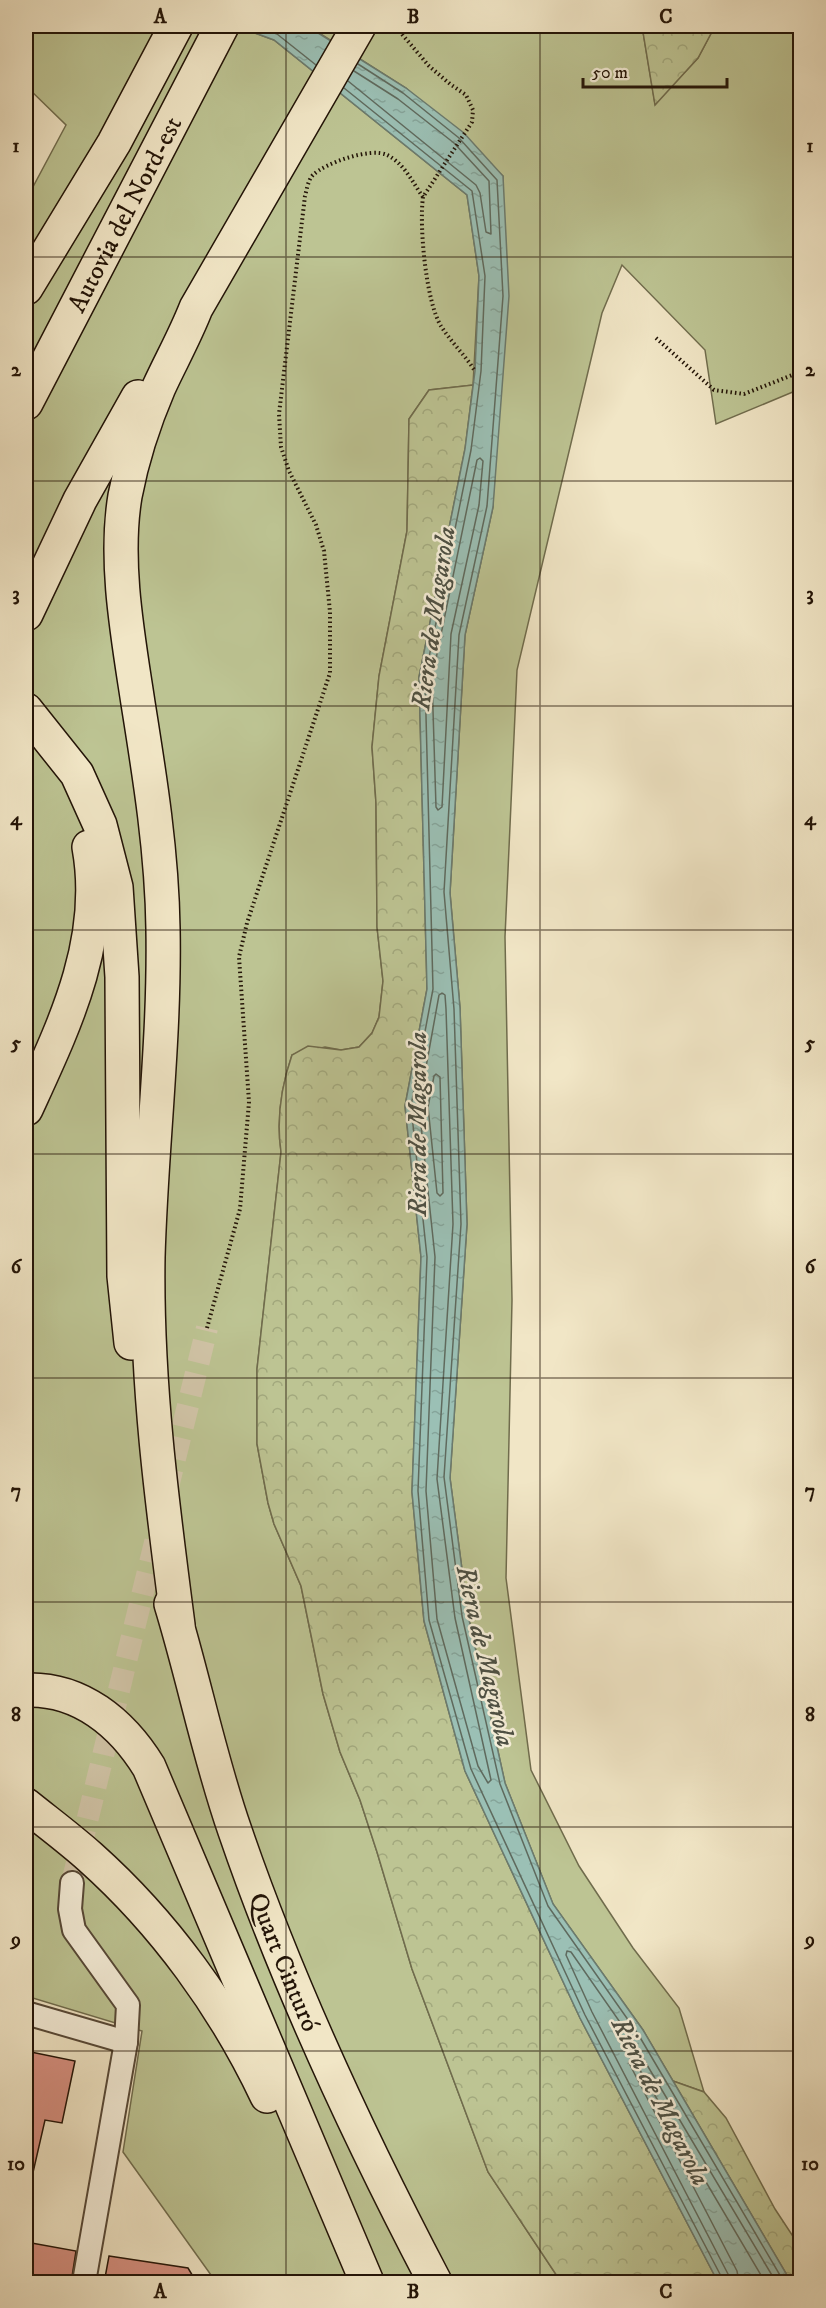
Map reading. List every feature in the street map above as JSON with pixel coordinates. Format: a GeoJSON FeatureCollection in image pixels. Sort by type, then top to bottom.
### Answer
{"type":"FeatureCollection","features":[{"type":"Feature","properties":{"kind":"highway","name":"Autovia del Nord-est"},"geometry":{"type":"LineString","coordinates":[[26,288],[114,143],[176,26]]}},
{"type":"Feature","properties":{"kind":"highway","name":"Autovia del Nord-est"},"geometry":{"type":"LineString","coordinates":[[26,403],[222,26]]}},
{"type":"Feature","properties":{"kind":"highway"},"geometry":{"type":"LineString","coordinates":[[177,1625],[151,1380],[148,1257],[163,1014],[163,927],[156,820],[125,617],[122,546],[125,498],[139,438],[196,308],[359,26]]}},
{"type":"Feature","properties":{"kind":"highway"},"geometry":{"type":"LineString","coordinates":[[26,614],[80,500],[174,333],[196,308]]}},
{"type":"Feature","properties":{"kind":"highway"},"geometry":{"type":"LineString","coordinates":[[26,710],[77,774],[91,801],[100,825],[116,887],[122,977],[124,1276],[140,1433],[160,1566],[177,1625]]}},
{"type":"Feature","properties":{"kind":"highway"},"geometry":{"type":"LineString","coordinates":[[26,1109],[75,995],[85,963],[93,917],[94,888],[88,840],[74,796],[53,744]]}},
{"type":"Feature","properties":{"kind":"highway","name":"Quart Cinturó"},"geometry":{"type":"LineString","coordinates":[[177,1625],[197,1705],[234,1828],[262,1908],[339,2088],[435,2283]]}},
{"type":"Feature","properties":{"kind":"highway"},"geometry":{"type":"LineString","coordinates":[[26,1690],[50,1691],[68,1695],[92,1706],[129,1739],[149,1767],[367,2283]]}},
{"type":"Feature","properties":{"kind":"highway"},"geometry":{"type":"LineString","coordinates":[[26,1805],[90,1857],[131,1898],[173,1946],[212,1999],[260,2081],[355,2283]]}},
{"type":"Feature","properties":{"kind":"street"},"geometry":{"type":"LineString","coordinates":[[72,1883],[70,1909],[74,1930],[128,2005],[126,2042],[84,2283]]}},
{"type":"Feature","properties":{"kind":"street"},"geometry":{"type":"LineString","coordinates":[[26,2013],[126,2042]]}},
{"type":"Feature","properties":{"kind":"path"},"geometry":{"type":"LineString","coordinates":[[395,26],[429,66],[466,95],[473,110],[472,122],[423,197],[421,223],[436,316],[440,325],[475,371]]}},
{"type":"Feature","properties":{"kind":"path"},"geometry":{"type":"LineString","coordinates":[[207,1328],[240,1209],[249,1102],[238,957],[247,923],[330,673],[330,612],[324,551],[316,525],[289,471],[281,447],[279,414],[305,196],[311,177],[325,165],[370,153],[386,154],[402,167],[423,197]]}},
{"type":"Feature","properties":{"kind":"path"},"geometry":{"type":"LineString","coordinates":[[656,338],[714,390],[744,394],[801,372]]}},
{"type":"Feature","properties":{"kind":"green space"},"geometry":{"type":"Polygon","coordinates":[[[26,26],[236,26],[274,40],[467,195],[479,276],[473,385],[429,390],[409,419],[407,531],[379,676],[372,747],[376,803],[377,927],[383,981],[379,1017],[372,1033],[359,1047],[341,1050],[325,1047],[292,1055],[288,1067],[280,1103],[281,1152],[257,1369],[257,1444],[274,1524],[301,1586],[323,1694],[340,1752],[360,1800],[412,1969],[488,2172],[561,2282],[216,2282],[123,2152],[142,2031],[26,1996],[26,200],[66,125],[26,86],[26,26]]]}},
{"type":"Feature","properties":{"kind":"green space"},"geometry":{"type":"Polygon","coordinates":[[[308,26],[642,26],[655,104],[698,58],[715,26],[800,26],[800,389],[716,424],[705,350],[622,265],[602,313],[517,670],[505,937],[512,1300],[506,1578],[531,1770],[579,1866],[633,1948],[679,2008],[704,2092],[673,2081],[643,2030],[553,1904],[505,1783],[468,1615],[450,1478],[467,1224],[460,1008],[450,893],[465,635],[493,507],[503,176],[406,88],[308,26]]]}},
{"type":"Feature","properties":{"kind":"green space"},"geometry":{"type":"Polygon","coordinates":[[[642,26],[715,26],[698,58],[655,105],[642,26]]]}},
{"type":"Feature","properties":{"kind":"green space"},"geometry":{"type":"Polygon","coordinates":[[[473,385],[465,449],[419,677],[427,989],[405,1106],[421,1257],[412,1492],[424,1621],[465,1771],[580,2018],[718,2282],[561,2282],[488,2172],[412,1969],[360,1800],[340,1752],[323,1694],[301,1586],[274,1524],[257,1444],[257,1369],[281,1152],[279,1127],[282,1091],[288,1067],[292,1055],[308,1046],[341,1050],[359,1047],[372,1033],[379,1017],[383,981],[377,927],[376,803],[372,747],[379,676],[407,531],[409,419],[429,390],[473,385]]]}},
{"type":"Feature","properties":{"kind":"green space"},"geometry":{"type":"Polygon","coordinates":[[[673,2081],[704,2092],[726,2118],[775,2209],[800,2247],[800,2282],[791,2282],[673,2081]]]}},
{"type":"Feature","properties":{"kind":"water","name":"Riera de Magarola"},"geometry":{"type":"Polygon","coordinates":[[[236,26],[307,26],[406,88],[464,133],[503,176],[509,296],[493,507],[465,635],[450,893],[460,1008],[467,1224],[450,1478],[468,1615],[505,1783],[553,1904],[643,2030],[791,2282],[718,2282],[580,2018],[465,1771],[424,1621],[412,1492],[421,1257],[405,1106],[427,989],[419,677],[465,449],[475,371],[479,276],[467,195],[274,40],[236,26]]]}},
{"type":"Feature","properties":{"kind":"building"},"geometry":{"type":"Polygon","coordinates":[[[26,2051],[75,2061],[62,2123],[45,2120],[32,2177],[26,2176],[26,2051]]]}},
{"type":"Feature","properties":{"kind":"building"},"geometry":{"type":"Polygon","coordinates":[[[26,2242],[76,2251],[71,2283],[26,2283],[26,2242]]]}},
{"type":"Feature","properties":{"kind":"building"},"geometry":{"type":"Polygon","coordinates":[[[109,2256],[188,2268],[197,2283],[104,2283],[109,2256]]]}},
{"type":"Feature","properties":{"kind":"tunnel"},"geometry":{"type":"LineString","coordinates":[[167,1491],[207,1328]]}},
{"type":"Feature","properties":{"kind":"tunnel"},"geometry":{"type":"LineString","coordinates":[[72,1883],[159,1526]]}}]}
